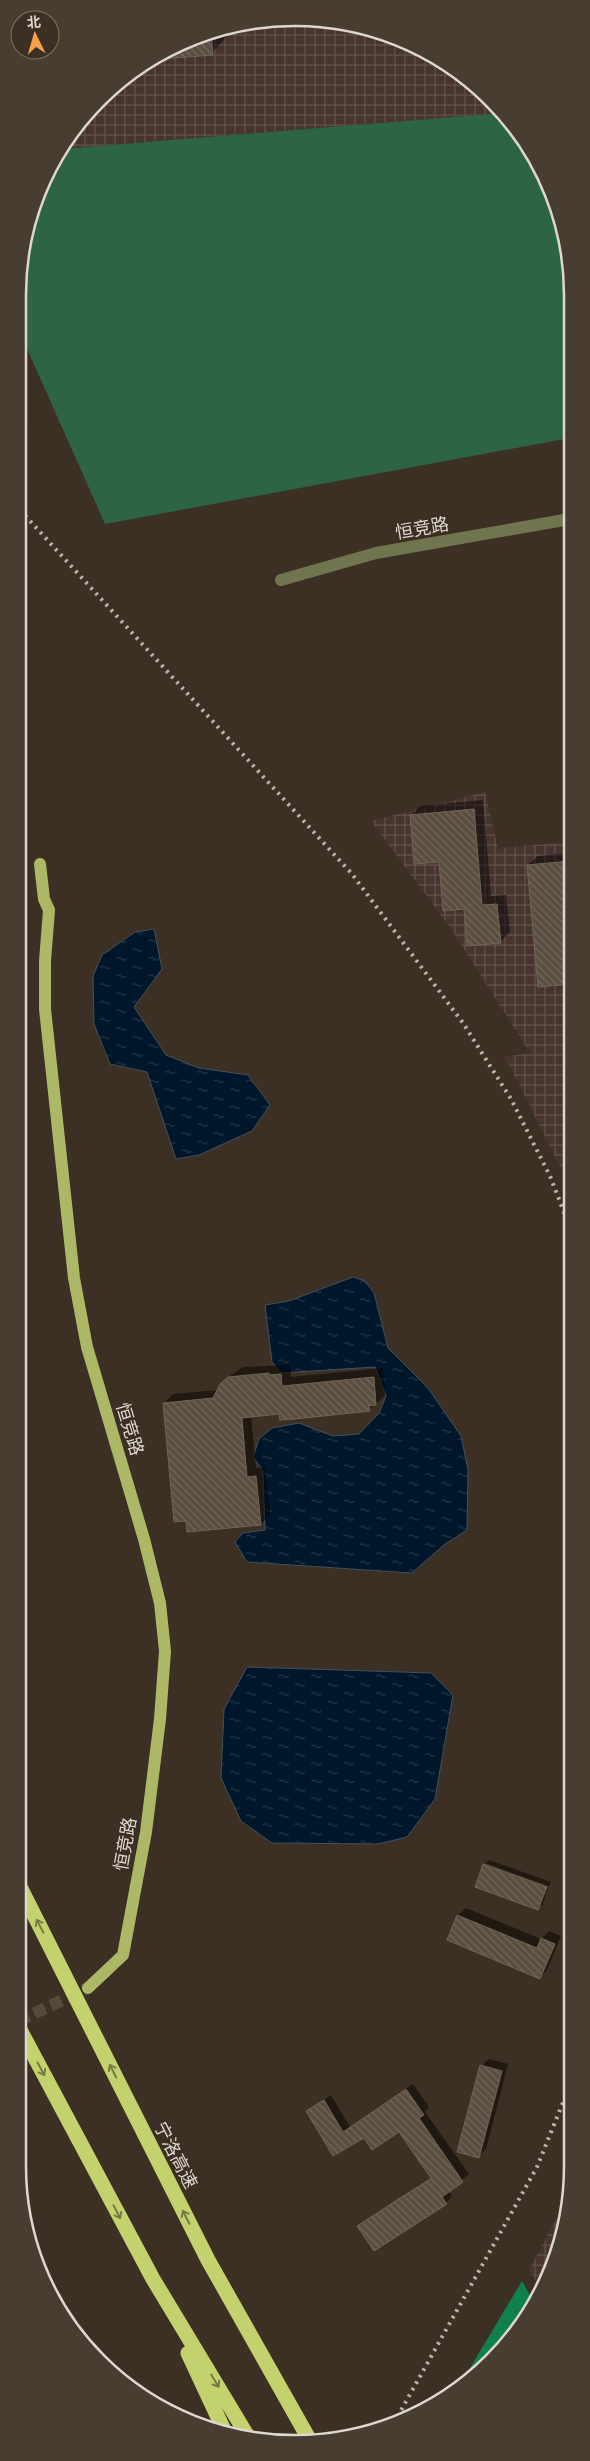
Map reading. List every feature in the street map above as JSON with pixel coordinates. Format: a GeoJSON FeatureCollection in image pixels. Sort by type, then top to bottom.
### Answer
{"type":"FeatureCollection","features":[{"type":"Feature","properties":{"kind":"highway","name":"宁洛高速"},"geometry":{"type":"LineString","coordinates":[[26,1899],[208,2260],[304,2426]]}},
{"type":"Feature","properties":{"kind":"highway"},"geometry":{"type":"LineString","coordinates":[[26,2041],[153,2280],[221,2425]]}},
{"type":"Feature","properties":{"kind":"highway"},"geometry":{"type":"LineString","coordinates":[[153,2280],[244,2430]]}},
{"type":"Feature","properties":{"kind":"main road","name":"恒竞路"},"geometry":{"type":"LineString","coordinates":[[40,864],[44,898],[49,910],[45,961],[45,1009],[74,1278],[87,1347],[144,1539],[160,1603],[165,1651],[160,1719],[146,1832],[123,1955],[88,1988]]}},
{"type":"Feature","properties":{"kind":"street","name":"恒竞路"},"geometry":{"type":"LineString","coordinates":[[281,580],[376,553],[564,520]]}},
{"type":"Feature","properties":{"kind":"shaded area"},"geometry":{"type":"Polygon","coordinates":[[[277,27],[313,27],[347,31],[365,35],[398,47],[429,62],[459,82],[493,114],[71,148],[82,131],[105,105],[131,82],[161,62],[192,47],[225,35],[277,27]]]}},
{"type":"Feature","properties":{"kind":"shaded area"},"geometry":{"type":"Polygon","coordinates":[[[485,792],[498,848],[564,842],[564,1174],[505,1057],[530,1053],[452,930],[371,821],[485,792]]]}},
{"type":"Feature","properties":{"kind":"shaded area"},"geometry":{"type":"Polygon","coordinates":[[[560,2212],[555,2236],[537,2283],[529,2270],[560,2212]]]}},
{"type":"Feature","properties":{"kind":"green space"},"geometry":{"type":"Polygon","coordinates":[[[493,114],[508,131],[536,176],[555,225],[559,243],[564,295],[564,439],[105,524],[26,346],[27,277],[35,225],[54,176],[71,148],[493,114]]]}},
{"type":"Feature","properties":{"kind":"green space"},"geometry":{"type":"Polygon","coordinates":[[[522,2281],[530,2296],[528,2300],[508,2330],[485,2356],[468,2371],[522,2281]]]}},
{"type":"Feature","properties":{"kind":"water"},"geometry":{"type":"Polygon","coordinates":[[[154,929],[162,969],[134,1007],[166,1055],[199,1068],[248,1075],[270,1105],[252,1131],[199,1155],[176,1159],[147,1072],[110,1064],[94,1024],[93,976],[102,955],[135,932],[154,929]]]}},
{"type":"Feature","properties":{"kind":"water"},"geometry":{"type":"Polygon","coordinates":[[[353,1277],[365,1281],[374,1293],[388,1348],[428,1388],[461,1436],[468,1470],[467,1530],[445,1544],[412,1573],[247,1562],[235,1542],[243,1533],[265,1530],[263,1471],[253,1457],[259,1439],[272,1428],[299,1423],[333,1436],[359,1434],[379,1413],[386,1396],[375,1367],[281,1373],[272,1362],[265,1305],[289,1301],[353,1277]]]}},
{"type":"Feature","properties":{"kind":"water"},"geometry":{"type":"Polygon","coordinates":[[[247,1667],[431,1673],[453,1695],[435,1799],[407,1837],[378,1844],[272,1843],[241,1821],[221,1778],[224,1709],[247,1667]]]}},
{"type":"Feature","properties":{"kind":"building"},"geometry":{"type":"Polygon","coordinates":[[[212,40],[213,55],[168,58],[212,40]]]}},
{"type":"Feature","properties":{"kind":"building"},"geometry":{"type":"Polygon","coordinates":[[[474,809],[482,905],[497,904],[501,943],[467,946],[464,909],[443,911],[439,862],[414,864],[410,815],[474,809]]]}},
{"type":"Feature","properties":{"kind":"building"},"geometry":{"type":"Polygon","coordinates":[[[564,862],[564,985],[538,987],[527,865],[564,862]]]}},
{"type":"Feature","properties":{"kind":"building"},"geometry":{"type":"Polygon","coordinates":[[[269,1373],[270,1375],[281,1374],[282,1386],[374,1377],[376,1405],[369,1406],[370,1411],[295,1419],[280,1420],[279,1414],[242,1418],[247,1477],[256,1476],[261,1525],[187,1532],[186,1521],[174,1522],[163,1403],[213,1398],[220,1384],[228,1377],[269,1373]]]}},
{"type":"Feature","properties":{"kind":"building"},"geometry":{"type":"Polygon","coordinates":[[[483,1864],[547,1887],[538,1910],[475,1887],[483,1864]]]}},
{"type":"Feature","properties":{"kind":"building"},"geometry":{"type":"Polygon","coordinates":[[[457,1915],[537,1948],[541,1938],[555,1944],[540,1979],[447,1940],[457,1915]]]}},
{"type":"Feature","properties":{"kind":"building"},"geometry":{"type":"Polygon","coordinates":[[[480,2065],[502,2071],[479,2158],[457,2152],[480,2065]]]}},
{"type":"Feature","properties":{"kind":"building"},"geometry":{"type":"Polygon","coordinates":[[[406,2089],[424,2115],[419,2118],[463,2182],[442,2197],[447,2204],[374,2251],[357,2226],[431,2178],[399,2132],[372,2150],[364,2138],[333,2156],[306,2111],[324,2100],[343,2132],[406,2089]]]}},
{"type":"Feature","properties":{"kind":"tunnel"},"geometry":{"type":"LineString","coordinates":[[26,2017],[88,1988]]}},
{"type":"Feature","properties":{"kind":"railway"},"geometry":{"type":"LineString","coordinates":[[26,517],[352,874],[463,1023],[511,1099],[550,1176],[564,1212]]}},
{"type":"Feature","properties":{"kind":"railway"},"geometry":{"type":"LineString","coordinates":[[399,2413],[537,2167],[564,2100]]}}]}
